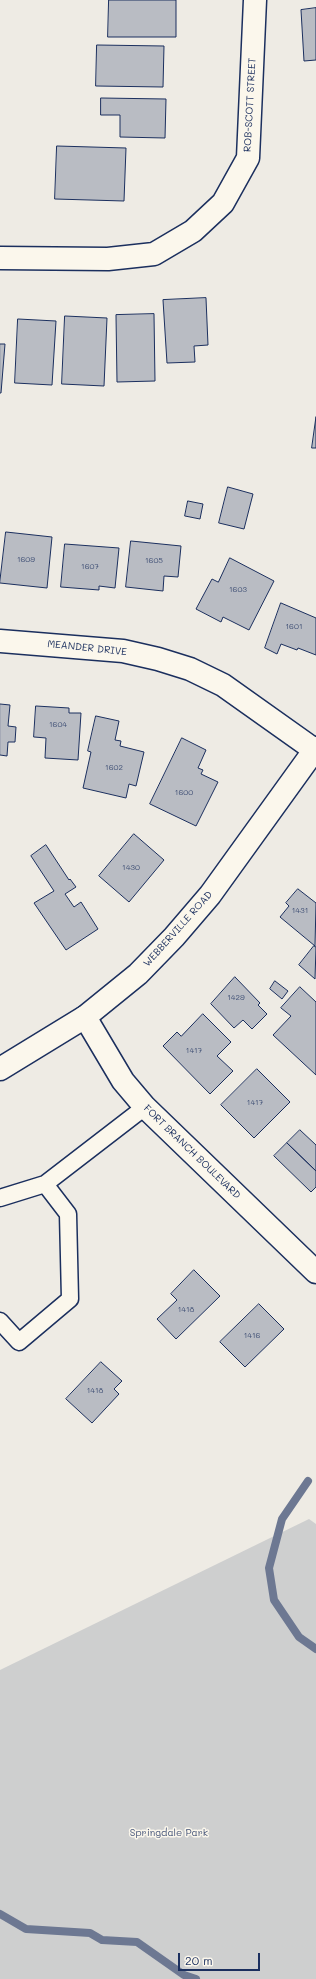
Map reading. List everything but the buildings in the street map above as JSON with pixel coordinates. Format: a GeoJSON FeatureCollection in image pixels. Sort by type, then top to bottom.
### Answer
{"type":"FeatureCollection","features":[{"type":"Feature","properties":{"kind":"street","name":"ROB-SCOTT STREET"},"geometry":{"type":"LineString","coordinates":[[0,258],[108,259],[154,254],[193,231],[223,203],[248,158],[255,0]]}},
{"type":"Feature","properties":{"kind":"street","name":"MEANDER DRIVE"},"geometry":{"type":"LineString","coordinates":[[0,641],[123,651],[158,659],[190,670],[223,685],[315,750]]}},
{"type":"Feature","properties":{"kind":"street","name":"WEBBERVILLE ROAD"},"geometry":{"type":"LineString","coordinates":[[0,1069],[85,1017],[138,974],[174,937],[210,895],[315,750]]}},
{"type":"Feature","properties":{"kind":"street","name":"FORT BRANCH BOULEVARD"},"geometry":{"type":"LineString","coordinates":[[85,1017],[123,1081],[145,1107],[316,1272]]}},
{"type":"Feature","properties":{"kind":"lane"},"geometry":{"type":"LineString","coordinates":[[0,1198],[45,1184],[145,1107]]}},
{"type":"Feature","properties":{"kind":"lane"},"geometry":{"type":"LineString","coordinates":[[0,1321],[19,1342],[70,1299],[68,1214],[45,1184]]}},
{"type":"Feature","properties":{"kind":"green space","name":"Springdale Park"},"geometry":{"type":"Polygon","coordinates":[[[309,1519],[316,1524],[316,1979],[0,1979],[0,1670],[309,1519]]]}},
{"type":"Feature","properties":{"kind":"waterway"},"geometry":{"type":"LineString","coordinates":[[308,1481],[282,1519],[269,1568],[274,1600],[299,1637],[316,1649]]}},
{"type":"Feature","properties":{"kind":"waterway"},"geometry":{"type":"LineString","coordinates":[[0,1914],[26,1929],[90,1933],[102,1940],[137,1942],[184,1975],[196,1979]]}}]}
